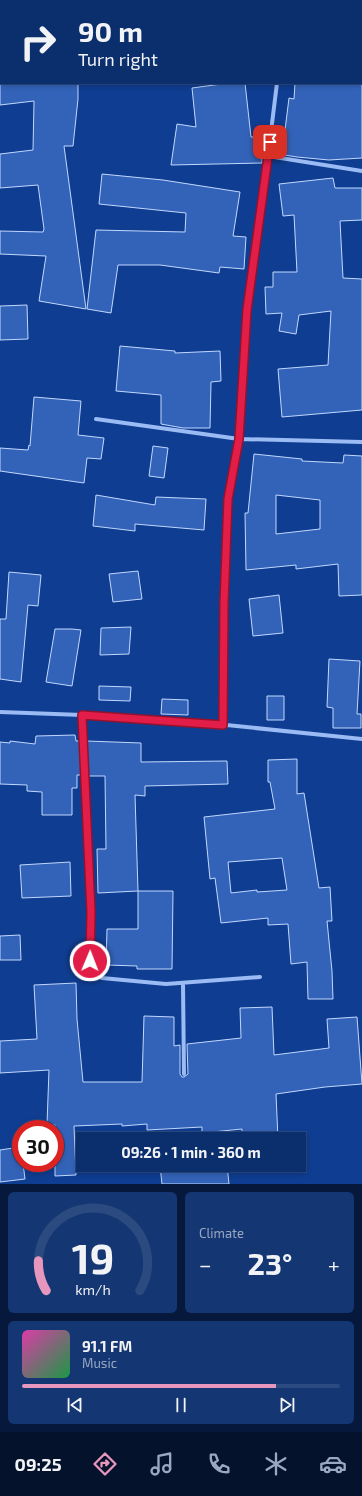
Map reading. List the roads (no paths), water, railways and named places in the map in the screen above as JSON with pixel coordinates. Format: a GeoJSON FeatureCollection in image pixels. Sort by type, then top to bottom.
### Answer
{"type":"FeatureCollection","features":[{"type":"Feature","properties":{"kind":"street"},"geometry":{"type":"LineString","coordinates":[[223,725],[224,604],[228,499],[239,439],[247,310],[277,84]]}},
{"type":"Feature","properties":{"kind":"street"},"geometry":{"type":"LineString","coordinates":[[268,156],[362,171]]}},
{"type":"Feature","properties":{"kind":"street"},"geometry":{"type":"LineString","coordinates":[[96,419],[239,439],[362,442]]}},
{"type":"Feature","properties":{"kind":"street"},"geometry":{"type":"LineString","coordinates":[[0,712],[82,715],[223,725],[362,739]]}},
{"type":"Feature","properties":{"kind":"street"},"geometry":{"type":"LineString","coordinates":[[82,715],[91,912],[90,961],[92,972],[102,978],[166,984],[260,977]]}},
{"type":"Feature","properties":{"kind":"street"},"geometry":{"type":"LineString","coordinates":[[183,983],[184,1074]]}}]}
